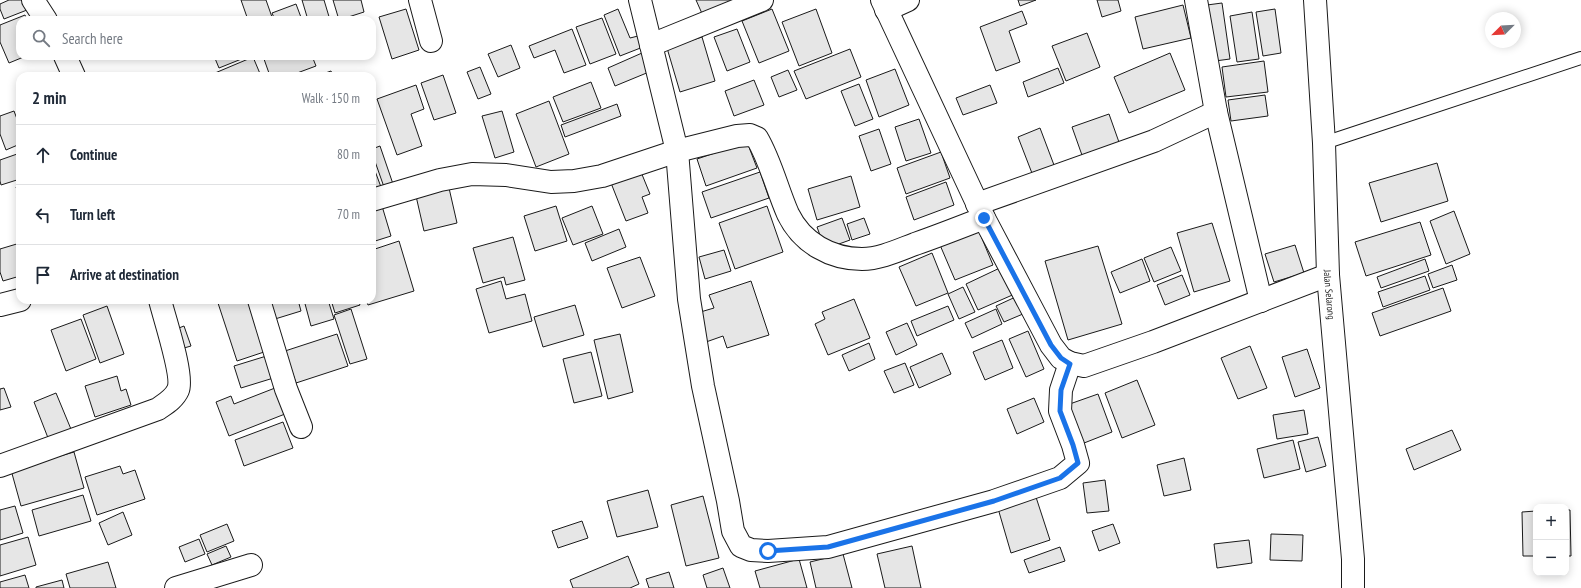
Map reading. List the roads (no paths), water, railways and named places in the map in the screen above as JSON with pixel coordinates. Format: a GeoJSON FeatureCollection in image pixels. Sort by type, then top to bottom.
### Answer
{"type":"FeatureCollection","features":[{"type":"Feature","properties":{"kind":"street"},"geometry":{"type":"LineString","coordinates":[[33,0],[43,16]]}},
{"type":"Feature","properties":{"kind":"street"},"geometry":{"type":"LineString","coordinates":[[420,0],[431,41]]}},
{"type":"Feature","properties":{"kind":"street"},"geometry":{"type":"LineString","coordinates":[[640,0],[677,151],[689,300],[700,365],[733,531],[741,546],[751,550],[768,551],[828,547],[994,501],[1060,478],[1078,463],[1060,411],[1061,390],[1070,364]]}},
{"type":"Feature","properties":{"kind":"street"},"geometry":{"type":"LineString","coordinates":[[651,46],[762,0]]}},
{"type":"Feature","properties":{"kind":"street"},"geometry":{"type":"LineString","coordinates":[[908,0],[884,5],[980,211],[1051,345],[1061,358],[1070,364],[1084,366],[1153,342],[1328,275]]}},
{"type":"Feature","properties":{"kind":"street"},"geometry":{"type":"LineString","coordinates":[[1196,0],[1216,112],[1261,301]]}},
{"type":"Feature","properties":{"kind":"street","name":"Jalan Selarong"},"geometry":{"type":"LineString","coordinates":[[1315,0],[1324,142],[1328,275],[1353,559],[1353,588]]}},
{"type":"Feature","properties":{"kind":"street"},"geometry":{"type":"LineString","coordinates":[[67,60],[72,72]]}},
{"type":"Feature","properties":{"kind":"street"},"geometry":{"type":"LineString","coordinates":[[376,199],[440,180],[472,174],[506,175],[551,182],[574,181],[602,176],[677,151],[737,136],[750,135],[757,138],[770,163],[789,215],[802,234],[820,250],[840,257],[863,260],[889,254],[980,211],[1154,141],[1216,112]]}},
{"type":"Feature","properties":{"kind":"street"},"geometry":{"type":"LineString","coordinates":[[0,305],[16,301]]}},
{"type":"Feature","properties":{"kind":"street"},"geometry":{"type":"LineString","coordinates":[[0,466],[158,409],[170,400],[178,390],[179,374],[161,304]]}},
{"type":"Feature","properties":{"kind":"street"},"geometry":{"type":"LineString","coordinates":[[260,304],[286,389],[301,428]]}},
{"type":"Feature","properties":{"kind":"street"},"geometry":{"type":"LineString","coordinates":[[176,588],[251,565]]}},
{"type":"Feature","properties":{"kind":"lane"},"geometry":{"type":"LineString","coordinates":[[1324,142],[1581,58]]}}]}
